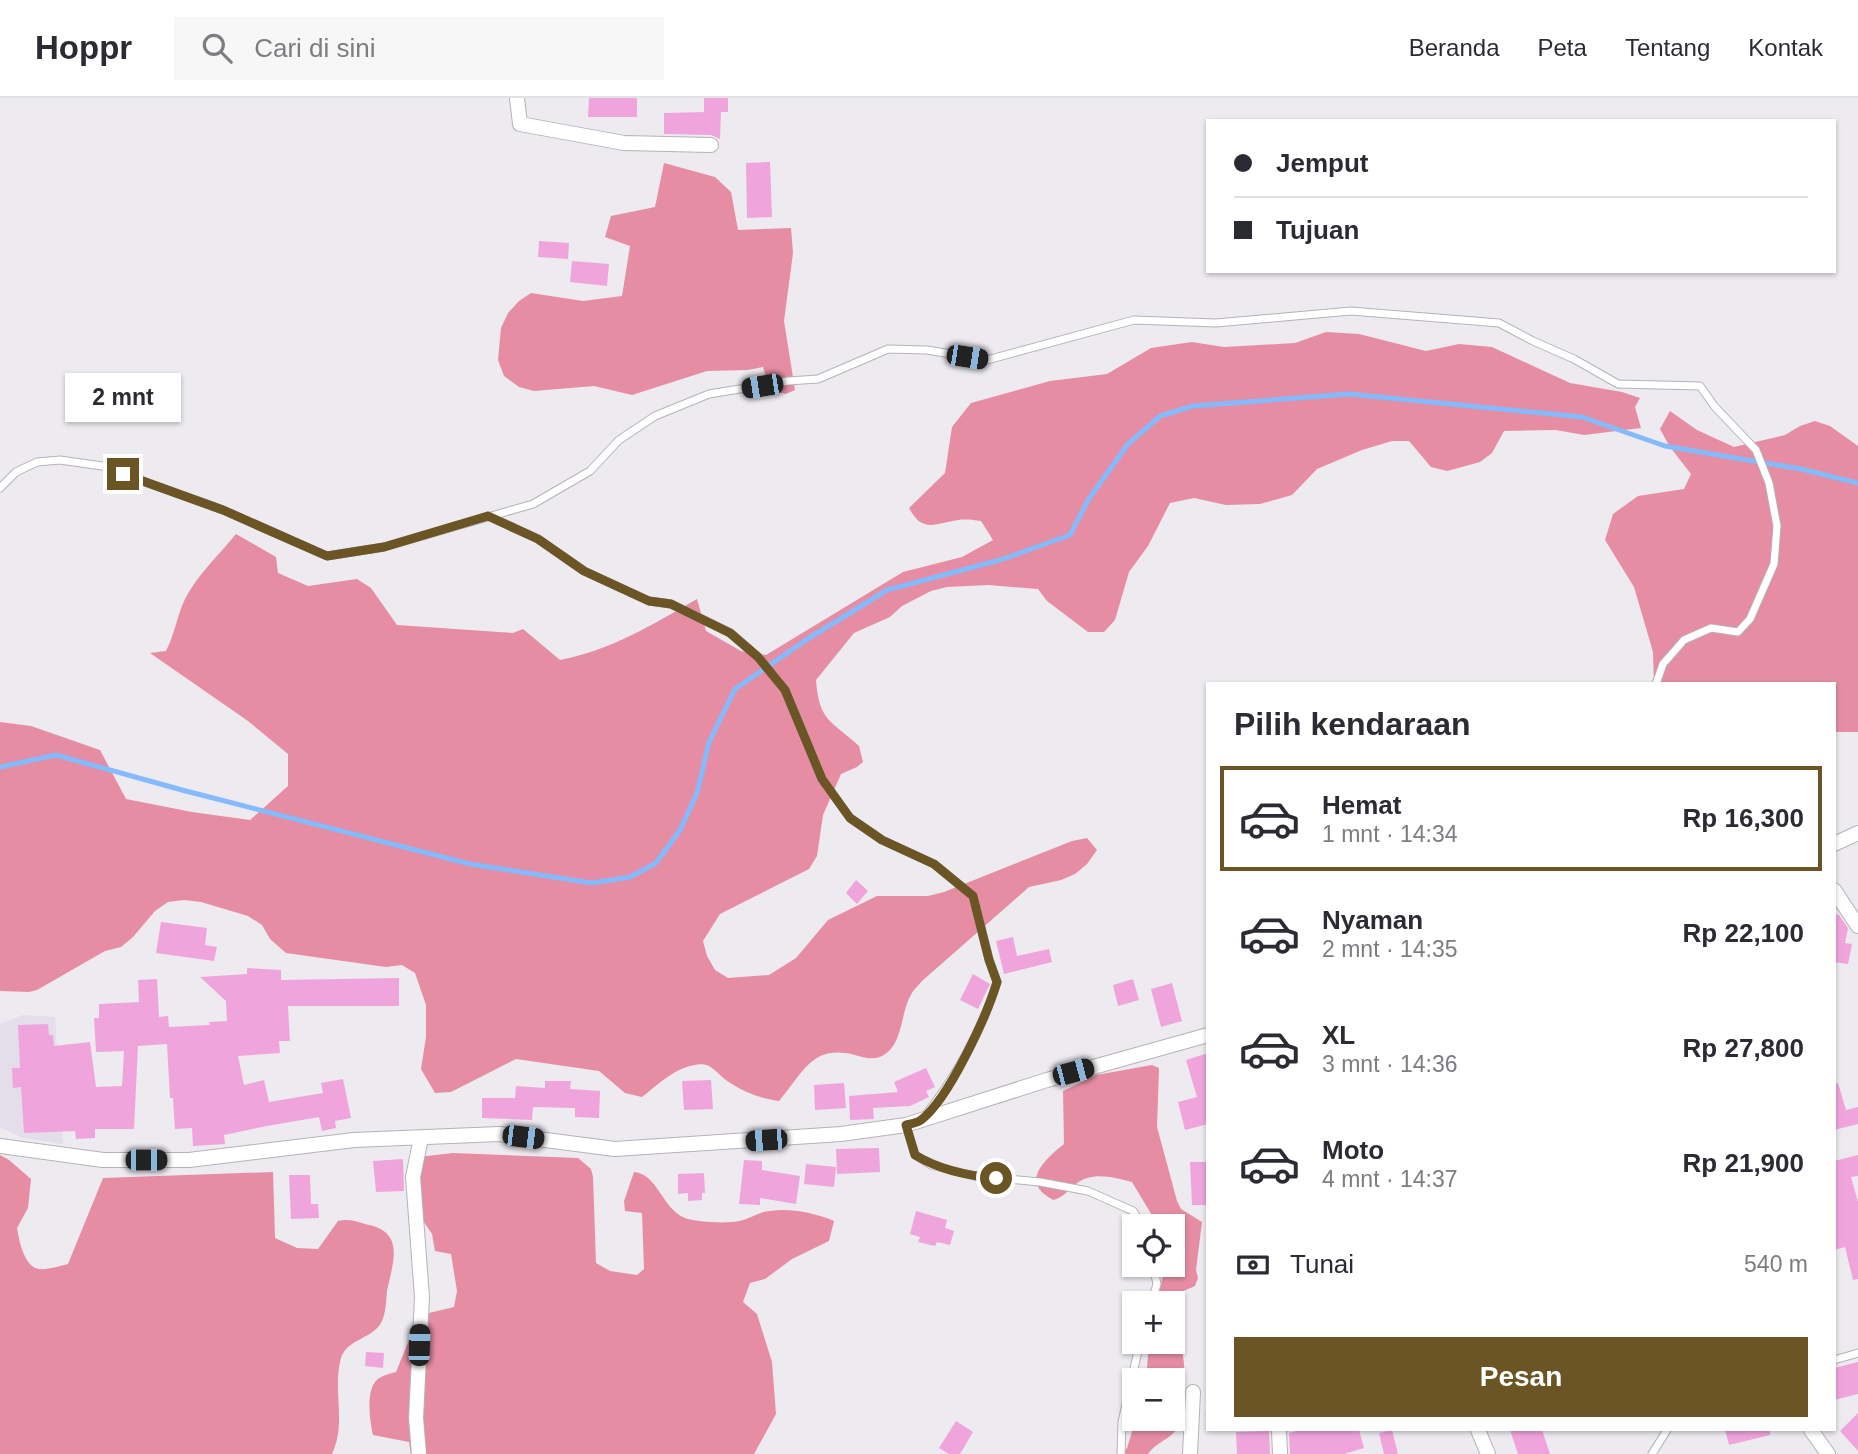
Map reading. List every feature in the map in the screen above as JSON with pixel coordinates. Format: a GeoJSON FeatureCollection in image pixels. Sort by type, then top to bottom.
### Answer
{"type":"FeatureCollection","features":[{"type":"Feature","properties":{"kind":"street"},"geometry":{"type":"LineString","coordinates":[[517,98],[520,124],[624,143],[711,145]]}},
{"type":"Feature","properties":{"kind":"street"},"geometry":{"type":"LineString","coordinates":[[1836,843],[1858,833]]}},
{"type":"Feature","properties":{"kind":"street"},"geometry":{"type":"LineString","coordinates":[[1836,896],[1858,926]]}},
{"type":"Feature","properties":{"kind":"street"},"geometry":{"type":"LineString","coordinates":[[0,1146],[103,1160],[189,1160],[354,1140],[499,1134],[615,1149],[792,1138],[913,1123],[1047,1080],[1206,1036]]}},
{"type":"Feature","properties":{"kind":"street"},"geometry":{"type":"LineString","coordinates":[[419,1454],[416,1418],[422,1297],[413,1177],[421,1138]]}},
{"type":"Feature","properties":{"kind":"street"},"geometry":{"type":"LineString","coordinates":[[1189,1454],[1193,1392]]}},
{"type":"Feature","properties":{"kind":"street"},"geometry":{"type":"LineString","coordinates":[[1279,1431],[1280,1454]]}},
{"type":"Feature","properties":{"kind":"street"},"geometry":{"type":"LineString","coordinates":[[1478,1431],[1488,1454]]}},
{"type":"Feature","properties":{"kind":"street"},"geometry":{"type":"LineString","coordinates":[[1812,1431],[1828,1454]]}},
{"type":"Feature","properties":{"kind":"lane"},"geometry":{"type":"LineString","coordinates":[[0,488],[16,472],[37,462],[60,460],[102,467],[223,510],[327,556],[384,547],[533,504],[590,471],[619,440],[655,416],[709,394],[788,381],[818,379],[888,349],[927,350],[987,360],[1134,320],[1216,323],[1351,311],[1499,323],[1574,359],[1618,384],[1700,386],[1715,407],[1756,450],[1769,483],[1777,526],[1774,564],[1750,619],[1738,632],[1711,628],[1684,640],[1663,664],[1657,682]]}},
{"type":"Feature","properties":{"kind":"lane"},"geometry":{"type":"LineString","coordinates":[[488,516],[538,539],[584,571],[649,601],[671,604],[730,633],[758,657],[785,690],[822,779],[850,818],[882,840],[934,864],[973,896],[997,982],[977,1030],[943,1094],[913,1123],[915,1155],[931,1165],[974,1176],[1040,1182],[1088,1191],[1135,1214]]}},
{"type":"Feature","properties":{"kind":"lane"},"geometry":{"type":"LineString","coordinates":[[1836,1359],[1858,1353]]}},
{"type":"Feature","properties":{"kind":"lane"},"geometry":{"type":"LineString","coordinates":[[1121,1454],[1122,1422],[1137,1354]]}},
{"type":"Feature","properties":{"kind":"lane"},"geometry":{"type":"LineString","coordinates":[[1652,1454],[1666,1431]]}},
{"type":"Feature","properties":{"kind":"shaded area"},"geometry":{"type":"Polygon","coordinates":[[[664,163],[715,177],[731,192],[738,230],[791,228],[793,253],[784,321],[795,390],[786,394],[770,390],[763,367],[707,371],[632,395],[594,386],[534,391],[519,387],[504,376],[498,360],[501,328],[508,313],[531,293],[583,301],[622,296],[630,246],[605,237],[611,216],[655,207],[664,163]]]}},
{"type":"Feature","properties":{"kind":"shaded area"},"geometry":{"type":"Polygon","coordinates":[[[1326,332],[1359,334],[1426,351],[1459,344],[1492,347],[1570,383],[1640,398],[1635,407],[1641,428],[1584,435],[1556,430],[1504,431],[1492,453],[1480,462],[1447,471],[1431,467],[1409,441],[1392,441],[1317,469],[1292,495],[1260,504],[1226,505],[1194,498],[1170,503],[1148,546],[1129,572],[1115,620],[1104,632],[1088,632],[1047,601],[1038,589],[988,585],[947,587],[931,591],[902,606],[890,617],[854,633],[816,680],[824,713],[859,746],[863,762],[841,774],[823,815],[817,856],[809,869],[720,914],[703,941],[715,970],[728,978],[769,975],[796,958],[828,920],[877,896],[928,896],[944,892],[1072,841],[1087,838],[1097,850],[1075,874],[1029,887],[922,981],[908,1000],[894,1044],[882,1056],[869,1058],[829,1053],[819,1057],[810,1063],[779,1101],[743,1090],[711,1067],[701,1064],[678,1071],[642,1097],[625,1093],[599,1071],[516,1059],[451,1092],[435,1093],[421,1069],[426,1037],[426,1005],[415,973],[402,965],[386,967],[286,953],[270,939],[262,925],[248,916],[201,902],[184,900],[168,902],[155,911],[121,947],[105,951],[37,990],[0,991],[0,722],[31,726],[100,750],[126,799],[250,820],[288,786],[288,754],[248,721],[150,653],[166,651],[190,590],[236,534],[276,557],[278,573],[308,586],[357,579],[371,588],[397,625],[513,633],[523,629],[560,660],[614,643],[697,599],[706,631],[741,651],[766,655],[903,572],[962,557],[993,540],[981,521],[961,520],[930,525],[919,521],[909,508],[945,473],[952,427],[971,403],[1050,381],[1107,374],[1151,348],[1192,342],[1224,347],[1295,343],[1326,332]]]}},
{"type":"Feature","properties":{"kind":"shaded area"},"geometry":{"type":"Polygon","coordinates":[[[1670,411],[1697,430],[1734,447],[1785,435],[1815,421],[1830,426],[1858,446],[1858,732],[1836,732],[1836,682],[1654,682],[1653,652],[1634,587],[1605,540],[1613,514],[1638,496],[1684,489],[1691,474],[1660,429],[1670,411]]]}},
{"type":"Feature","properties":{"kind":"shaded area"},"geometry":{"type":"Polygon","coordinates":[[[23,1015],[55,1017],[63,1144],[23,1138],[0,1127],[0,1024],[23,1015]]]}},
{"type":"Feature","properties":{"kind":"shaded area"},"geometry":{"type":"Polygon","coordinates":[[[1152,1065],[1159,1068],[1157,1127],[1177,1201],[1181,1209],[1202,1222],[1196,1270],[1198,1278],[1195,1286],[1183,1291],[1160,1291],[1163,1277],[1185,1277],[1185,1214],[1151,1214],[1132,1182],[1110,1177],[1096,1176],[1082,1180],[1053,1200],[1044,1194],[1037,1184],[1038,1173],[1045,1162],[1064,1144],[1063,1091],[1096,1075],[1152,1065]]]}},
{"type":"Feature","properties":{"kind":"shaded area"},"geometry":{"type":"Polygon","coordinates":[[[453,1153],[578,1158],[591,1169],[593,1177],[596,1263],[610,1271],[637,1275],[644,1269],[642,1213],[625,1211],[624,1201],[634,1172],[649,1179],[677,1214],[685,1218],[734,1222],[766,1212],[786,1210],[834,1221],[829,1241],[792,1259],[765,1279],[750,1283],[743,1302],[757,1314],[772,1362],[776,1414],[754,1454],[411,1454],[409,1442],[373,1435],[370,1401],[375,1382],[396,1372],[409,1340],[429,1313],[454,1307],[457,1291],[451,1254],[435,1251],[432,1234],[418,1213],[418,1157],[453,1153]]]}},
{"type":"Feature","properties":{"kind":"shaded area"},"geometry":{"type":"Polygon","coordinates":[[[0,1155],[31,1179],[28,1208],[17,1228],[26,1258],[39,1269],[68,1264],[103,1178],[273,1172],[275,1238],[297,1248],[318,1249],[338,1221],[347,1220],[381,1229],[388,1235],[394,1251],[384,1316],[372,1333],[349,1347],[341,1358],[338,1430],[332,1454],[0,1454],[0,1155]]]}},
{"type":"Feature","properties":{"kind":"shaded area"},"geometry":{"type":"Polygon","coordinates":[[[1148,1354],[1182,1354],[1184,1368],[1147,1368],[1148,1354]]]}},
{"type":"Feature","properties":{"kind":"shaded area"},"geometry":{"type":"Polygon","coordinates":[[[1132,1431],[1175,1431],[1148,1454],[1120,1454],[1127,1448],[1132,1431]]]}},
{"type":"Feature","properties":{"kind":"building"},"geometry":{"type":"Polygon","coordinates":[[[589,98],[637,98],[637,117],[588,117],[589,98]]]}},
{"type":"Feature","properties":{"kind":"building"},"geometry":{"type":"Polygon","coordinates":[[[704,98],[728,98],[728,112],[721,112],[720,139],[711,135],[664,134],[664,113],[704,112],[704,98]]]}},
{"type":"Feature","properties":{"kind":"building"},"geometry":{"type":"Polygon","coordinates":[[[770,162],[772,217],[747,218],[746,163],[770,162]]]}},
{"type":"Feature","properties":{"kind":"building"},"geometry":{"type":"Polygon","coordinates":[[[539,241],[569,243],[568,259],[538,257],[539,241]]]}},
{"type":"Feature","properties":{"kind":"building"},"geometry":{"type":"Polygon","coordinates":[[[572,261],[609,264],[607,286],[570,282],[572,261]]]}},
{"type":"Feature","properties":{"kind":"building"},"geometry":{"type":"Polygon","coordinates":[[[856,880],[868,891],[857,904],[846,893],[856,880]]]}},
{"type":"Feature","properties":{"kind":"building"},"geometry":{"type":"Polygon","coordinates":[[[1836,914],[1848,928],[1845,943],[1852,944],[1848,964],[1836,962],[1836,914]]]}},
{"type":"Feature","properties":{"kind":"building"},"geometry":{"type":"Polygon","coordinates":[[[161,922],[207,928],[205,945],[217,947],[214,961],[156,953],[161,922]]]}},
{"type":"Feature","properties":{"kind":"building"},"geometry":{"type":"Polygon","coordinates":[[[1013,937],[1017,956],[1049,949],[1052,962],[1004,974],[996,941],[1013,937]]]}},
{"type":"Feature","properties":{"kind":"building"},"geometry":{"type":"Polygon","coordinates":[[[247,968],[281,970],[281,980],[399,978],[399,1006],[288,1006],[290,1041],[279,1041],[280,1053],[238,1056],[244,1085],[264,1080],[269,1102],[323,1093],[321,1083],[343,1079],[351,1118],[335,1121],[336,1128],[322,1131],[319,1117],[224,1135],[225,1144],[193,1146],[192,1128],[175,1129],[167,1044],[138,1046],[134,1129],[95,1129],[95,1138],[76,1139],[75,1131],[24,1133],[21,1087],[13,1088],[12,1068],[20,1068],[18,1025],[48,1024],[54,1046],[90,1042],[96,1087],[122,1086],[124,1051],[96,1052],[94,1018],[99,1018],[99,1004],[139,1002],[138,980],[157,979],[159,1017],[168,1016],[169,1027],[210,1025],[209,1022],[227,1021],[226,1001],[200,977],[247,974],[247,968]]]}},
{"type":"Feature","properties":{"kind":"building"},"geometry":{"type":"Polygon","coordinates":[[[973,974],[990,984],[978,1009],[960,1000],[973,974]]]}},
{"type":"Feature","properties":{"kind":"building"},"geometry":{"type":"Polygon","coordinates":[[[1133,979],[1139,1000],[1118,1006],[1113,985],[1133,979]]]}},
{"type":"Feature","properties":{"kind":"building"},"geometry":{"type":"Polygon","coordinates":[[[1172,983],[1182,1021],[1161,1027],[1151,989],[1172,983]]]}},
{"type":"Feature","properties":{"kind":"building"},"geometry":{"type":"Polygon","coordinates":[[[1206,1054],[1206,1125],[1185,1130],[1178,1102],[1197,1097],[1186,1060],[1206,1054]]]}},
{"type":"Feature","properties":{"kind":"building"},"geometry":{"type":"Polygon","coordinates":[[[926,1068],[935,1087],[926,1091],[929,1097],[910,1106],[873,1108],[874,1119],[850,1120],[849,1096],[898,1092],[894,1082],[926,1068]]]}},
{"type":"Feature","properties":{"kind":"building"},"geometry":{"type":"Polygon","coordinates":[[[711,1080],[713,1109],[684,1110],[682,1081],[711,1080]]]}},
{"type":"Feature","properties":{"kind":"building"},"geometry":{"type":"Polygon","coordinates":[[[545,1081],[571,1081],[570,1089],[600,1091],[599,1118],[575,1117],[575,1108],[533,1107],[532,1120],[482,1118],[482,1098],[515,1098],[516,1086],[545,1088],[545,1081]]]}},
{"type":"Feature","properties":{"kind":"building"},"geometry":{"type":"Polygon","coordinates":[[[844,1083],[846,1108],[815,1110],[814,1085],[844,1083]]]}},
{"type":"Feature","properties":{"kind":"building"},"geometry":{"type":"Polygon","coordinates":[[[1836,1084],[1846,1110],[1858,1107],[1858,1124],[1836,1130],[1836,1084]]]}},
{"type":"Feature","properties":{"kind":"building"},"geometry":{"type":"Polygon","coordinates":[[[879,1148],[880,1172],[837,1174],[836,1149],[879,1148]]]}},
{"type":"Feature","properties":{"kind":"building"},"geometry":{"type":"Polygon","coordinates":[[[1858,1155],[1858,1176],[1851,1177],[1858,1202],[1858,1279],[1853,1280],[1845,1247],[1836,1249],[1836,1160],[1858,1155]]]}},
{"type":"Feature","properties":{"kind":"building"},"geometry":{"type":"Polygon","coordinates":[[[403,1159],[404,1191],[376,1192],[373,1161],[403,1159]]]}},
{"type":"Feature","properties":{"kind":"building"},"geometry":{"type":"Polygon","coordinates":[[[744,1160],[762,1161],[762,1170],[800,1176],[796,1204],[760,1198],[760,1205],[739,1204],[744,1160]]]}},
{"type":"Feature","properties":{"kind":"building"},"geometry":{"type":"Polygon","coordinates":[[[1190,1162],[1206,1162],[1206,1205],[1192,1205],[1190,1162]]]}},
{"type":"Feature","properties":{"kind":"building"},"geometry":{"type":"Polygon","coordinates":[[[806,1164],[836,1167],[834,1187],[804,1184],[806,1164]]]}},
{"type":"Feature","properties":{"kind":"building"},"geometry":{"type":"Polygon","coordinates":[[[704,1173],[705,1193],[702,1193],[702,1200],[688,1201],[688,1193],[678,1194],[678,1174],[704,1173]]]}},
{"type":"Feature","properties":{"kind":"building"},"geometry":{"type":"Polygon","coordinates":[[[289,1175],[310,1175],[311,1204],[318,1204],[319,1218],[291,1219],[289,1175]]]}},
{"type":"Feature","properties":{"kind":"building"},"geometry":{"type":"Polygon","coordinates":[[[916,1211],[947,1220],[945,1228],[954,1231],[950,1245],[937,1242],[935,1246],[918,1242],[920,1237],[910,1234],[916,1211]]]}},
{"type":"Feature","properties":{"kind":"building"},"geometry":{"type":"Polygon","coordinates":[[[366,1352],[384,1353],[383,1368],[365,1366],[366,1352]]]}},
{"type":"Feature","properties":{"kind":"building"},"geometry":{"type":"Polygon","coordinates":[[[1858,1362],[1858,1394],[1836,1400],[1836,1368],[1858,1362]]]}},
{"type":"Feature","properties":{"kind":"building"},"geometry":{"type":"Polygon","coordinates":[[[1858,1413],[1858,1451],[1840,1431],[1858,1413]]]}},
{"type":"Feature","properties":{"kind":"building"},"geometry":{"type":"Polygon","coordinates":[[[956,1421],[973,1432],[960,1454],[949,1454],[939,1448],[956,1421]]]}},
{"type":"Feature","properties":{"kind":"building"},"geometry":{"type":"Polygon","coordinates":[[[1269,1431],[1270,1454],[1237,1454],[1236,1432],[1269,1431]]]}},
{"type":"Feature","properties":{"kind":"building"},"geometry":{"type":"Polygon","coordinates":[[[1359,1431],[1364,1448],[1344,1454],[1290,1454],[1289,1433],[1359,1431]]]}},
{"type":"Feature","properties":{"kind":"building"},"geometry":{"type":"Polygon","coordinates":[[[1392,1431],[1398,1454],[1384,1454],[1379,1433],[1392,1431]]]}},
{"type":"Feature","properties":{"kind":"building"},"geometry":{"type":"Polygon","coordinates":[[[1510,1431],[1542,1431],[1550,1454],[1518,1454],[1510,1431]]]}},
{"type":"Feature","properties":{"kind":"building"},"geometry":{"type":"Polygon","coordinates":[[[1725,1431],[1770,1431],[1770,1435],[1729,1445],[1725,1431]]]}},
{"type":"Feature","properties":{"kind":"waterway"},"geometry":{"type":"LineString","coordinates":[[0,767],[56,755],[470,864],[592,883],[630,877],[656,863],[680,830],[697,793],[709,742],[735,689],[806,640],[887,590],[1000,560],[1070,535],[1088,500],[1128,444],[1160,416],[1193,406],[1349,394],[1582,417],[1665,446],[1801,469],[1858,483]]}},
{"type":"Feature","properties":{"kind":"route"},"geometry":{"type":"LineString","coordinates":[[123,474],[223,510],[327,556],[384,547],[488,516],[538,539],[584,571],[649,601],[671,604],[730,633],[758,657],[785,690],[822,779],[850,818],[882,840],[934,864],[973,896],[997,982],[977,1030],[943,1094],[920,1121],[906,1125],[915,1155],[931,1165],[974,1176],[996,1178]]}}]}
